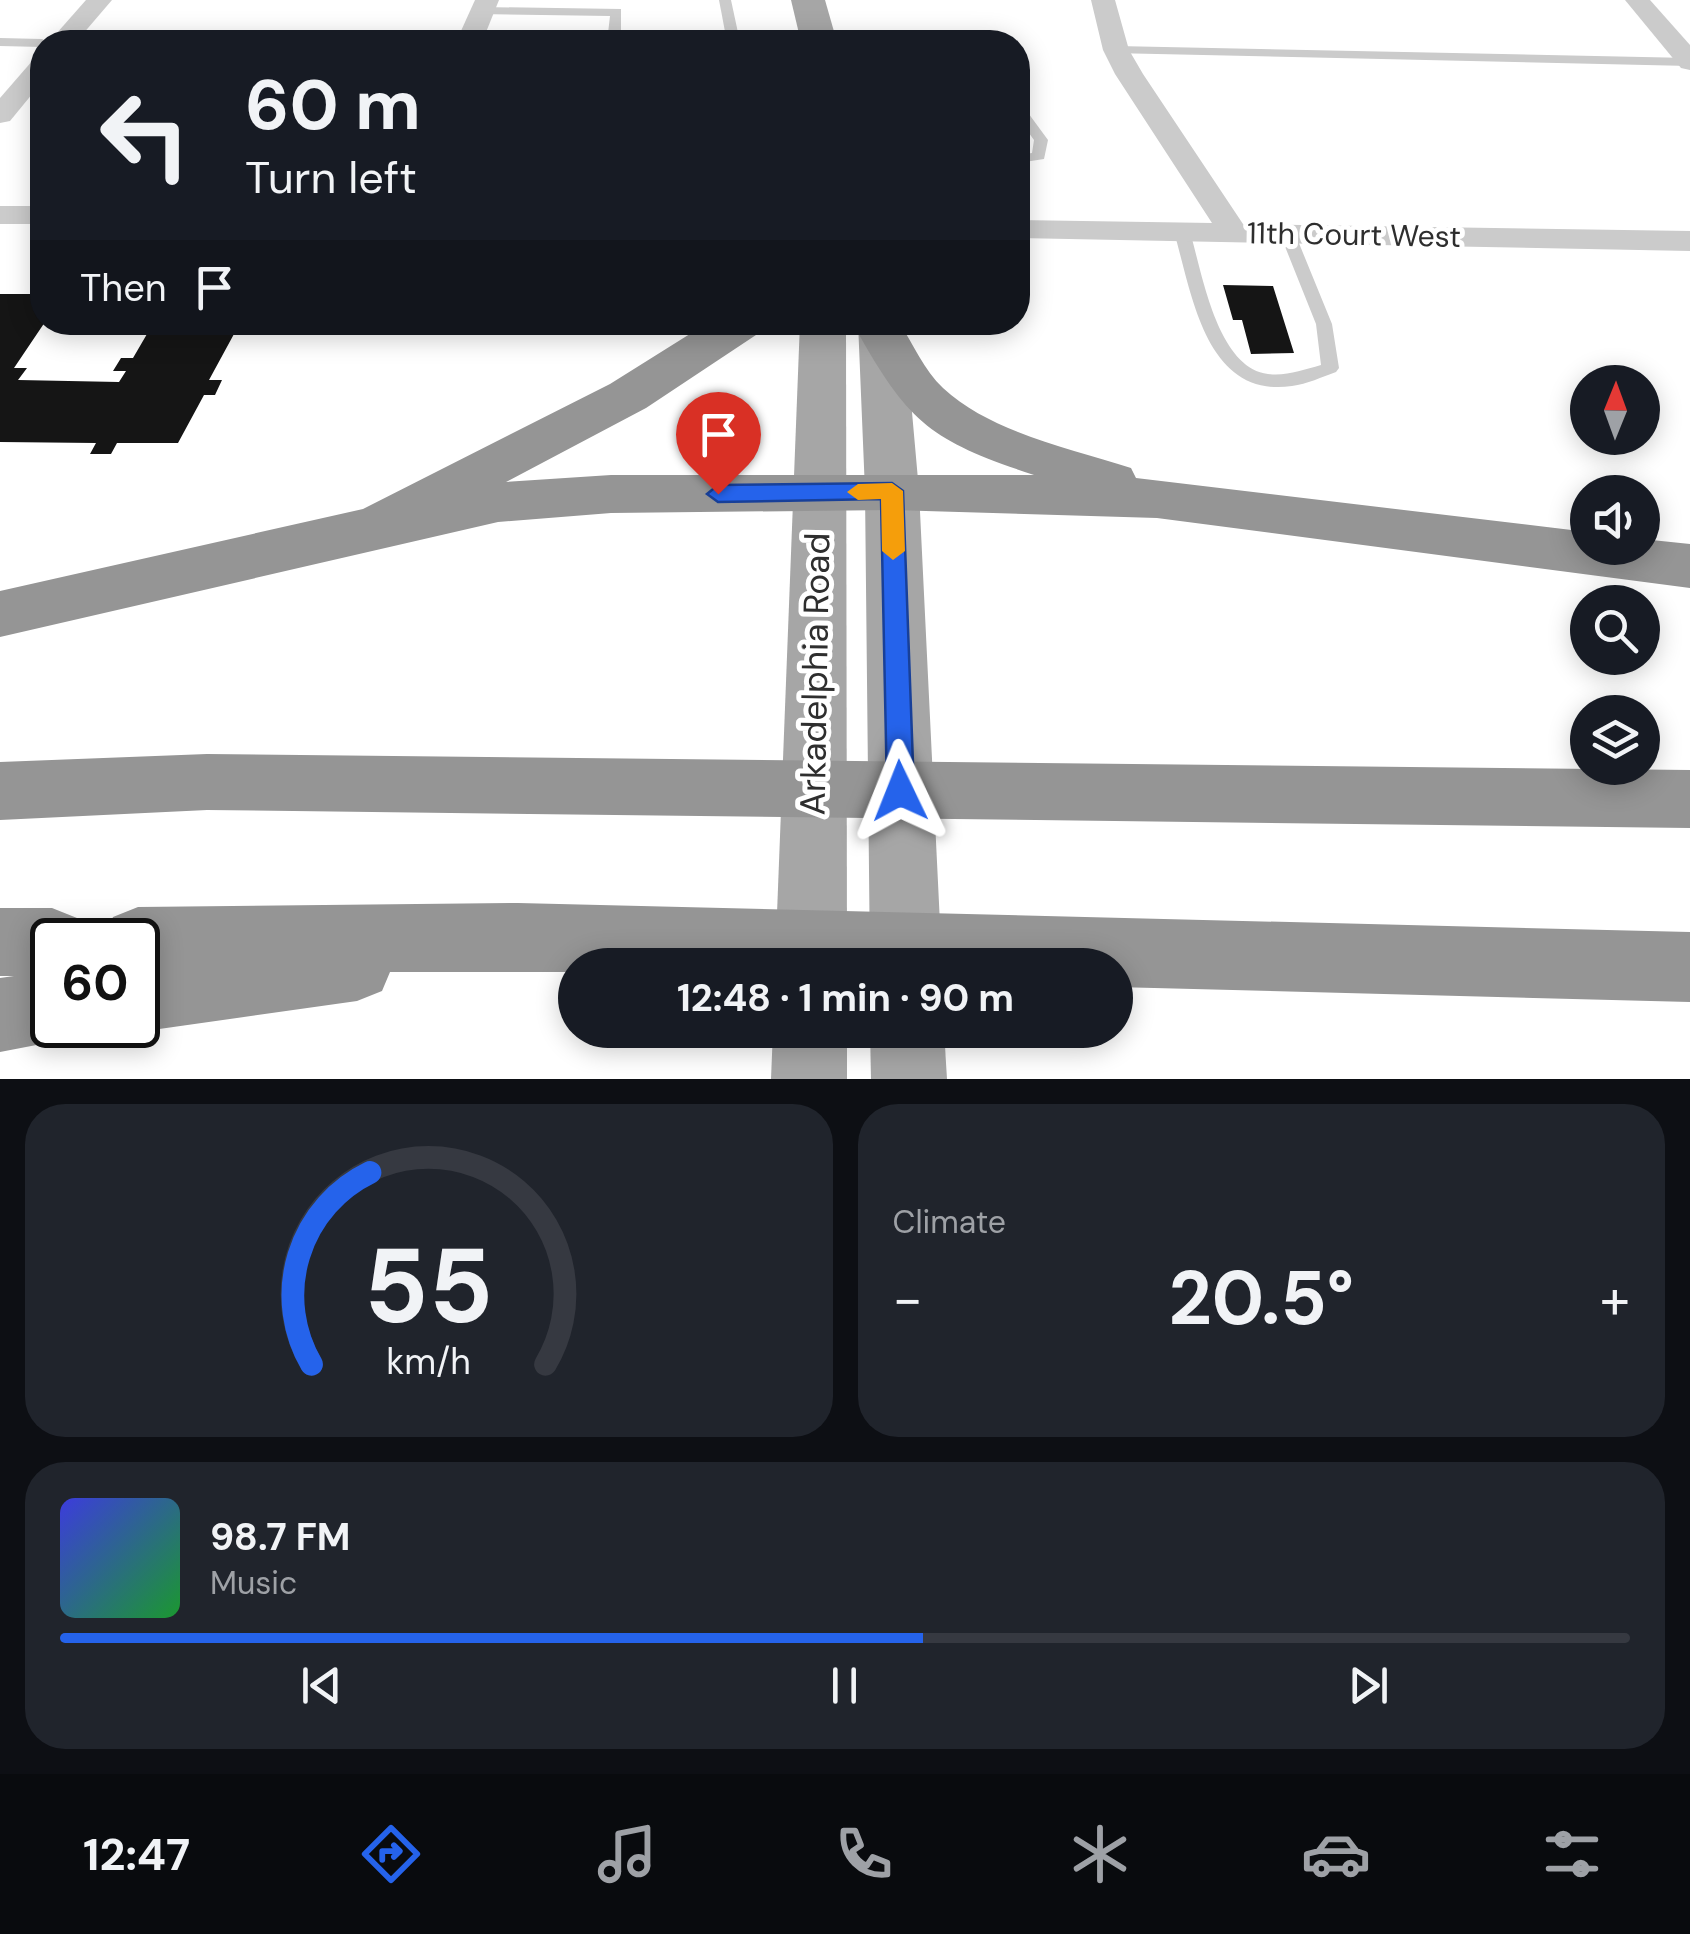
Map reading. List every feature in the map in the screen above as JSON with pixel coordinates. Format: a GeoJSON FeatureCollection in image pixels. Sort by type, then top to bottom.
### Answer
{"type":"FeatureCollection","features":[{"type":"Feature","properties":{"kind":"highway"},"geometry":{"type":"LineString","coordinates":[[376,526],[628,396],[723,335]]}},
{"type":"Feature","properties":{"kind":"highway"},"geometry":{"type":"LineString","coordinates":[[885,335],[906,374],[932,406],[986,437],[1157,498]]}},
{"type":"Feature","properties":{"kind":"highway"},"geometry":{"type":"LineString","coordinates":[[0,614],[376,526],[498,502],[554,498],[892,491],[1157,498],[1690,566]]}},
{"type":"Feature","properties":{"kind":"highway"},"geometry":{"type":"LineString","coordinates":[[0,791],[208,782],[1690,799]]}},
{"type":"Feature","properties":{"kind":"highway"},"geometry":{"type":"LineString","coordinates":[[160,941],[518,937],[1690,967]]}},
{"type":"Feature","properties":{"kind":"highway"},"geometry":{"type":"LineString","coordinates":[[160,993],[317,974],[518,937]]}},
{"type":"Feature","properties":{"kind":"highway"},"geometry":{"type":"LineString","coordinates":[[0,942],[30,942]]}},
{"type":"Feature","properties":{"kind":"highway"},"geometry":{"type":"LineString","coordinates":[[0,1014],[30,1009]]}},
{"type":"Feature","properties":{"kind":"main road","name":"Arkadelphia Road"},"geometry":{"type":"LineString","coordinates":[[811,948],[822,335]]}},
{"type":"Feature","properties":{"kind":"main road"},"geometry":{"type":"LineString","coordinates":[[882,335],[892,491],[905,948]]}},
{"type":"Feature","properties":{"kind":"main road"},"geometry":{"type":"LineString","coordinates":[[809,1079],[810,1048]]}},
{"type":"Feature","properties":{"kind":"main road"},"geometry":{"type":"LineString","coordinates":[[908,1048],[909,1079]]}},
{"type":"Feature","properties":{"kind":"street"},"geometry":{"type":"LineString","coordinates":[[73,30],[100,0]]}},
{"type":"Feature","properties":{"kind":"street"},"geometry":{"type":"LineString","coordinates":[[1103,0],[1116,50],[1233,232]]}},
{"type":"Feature","properties":{"kind":"street"},"geometry":{"type":"LineString","coordinates":[[1637,0],[1690,62]]}},
{"type":"Feature","properties":{"kind":"street"},"geometry":{"type":"LineString","coordinates":[[474,30],[484,6]]}},
{"type":"Feature","properties":{"kind":"street"},"geometry":{"type":"LineString","coordinates":[[0,115],[30,80]]}},
{"type":"Feature","properties":{"kind":"street"},"geometry":{"type":"LineString","coordinates":[[0,214],[30,215]]}},
{"type":"Feature","properties":{"kind":"street","name":"11th Court West"},"geometry":{"type":"LineString","coordinates":[[1030,229],[1690,241]]}},
{"type":"Feature","properties":{"kind":"lane"},"geometry":{"type":"LineString","coordinates":[[615,30],[617,12],[629,0]]}},
{"type":"Feature","properties":{"kind":"lane"},"geometry":{"type":"LineString","coordinates":[[725,0],[731,30]]}},
{"type":"Feature","properties":{"kind":"lane"},"geometry":{"type":"LineString","coordinates":[[484,6],[617,12]]}},
{"type":"Feature","properties":{"kind":"lane"},"geometry":{"type":"LineString","coordinates":[[0,42],[30,42]]}},
{"type":"Feature","properties":{"kind":"lane"},"geometry":{"type":"LineString","coordinates":[[1116,50],[1690,62]]}},
{"type":"Feature","properties":{"kind":"lane"},"geometry":{"type":"LineString","coordinates":[[1030,125],[1041,140],[1039,156],[1030,157]]}},
{"type":"Feature","properties":{"kind":"lane"},"geometry":{"type":"LineString","coordinates":[[1182,232],[1224,360],[1244,376],[1281,382],[1330,368],[1324,324],[1288,234]]}},
{"type":"Feature","properties":{"kind":"building"},"geometry":{"type":"Polygon","coordinates":[[[1223,285],[1273,286],[1294,353],[1251,354],[1242,320],[1233,320],[1223,285]]]}},
{"type":"Feature","properties":{"kind":"building"},"geometry":{"type":"Polygon","coordinates":[[[0,294],[30,294],[30,335],[36,335],[14,368],[27,368],[18,380],[119,382],[126,371],[113,371],[121,358],[133,358],[146,335],[233,335],[209,380],[222,380],[215,395],[204,395],[178,443],[117,443],[111,454],[90,454],[96,443],[0,442],[0,294]]]}},
{"type":"Feature","properties":{"kind":"slow traffic"},"geometry":{"type":"LineString","coordinates":[[858,492],[892,491],[893,551]]}},
{"type":"Feature","properties":{"kind":"route"},"geometry":{"type":"LineString","coordinates":[[718,494],[892,491],[900,791]]}}]}
